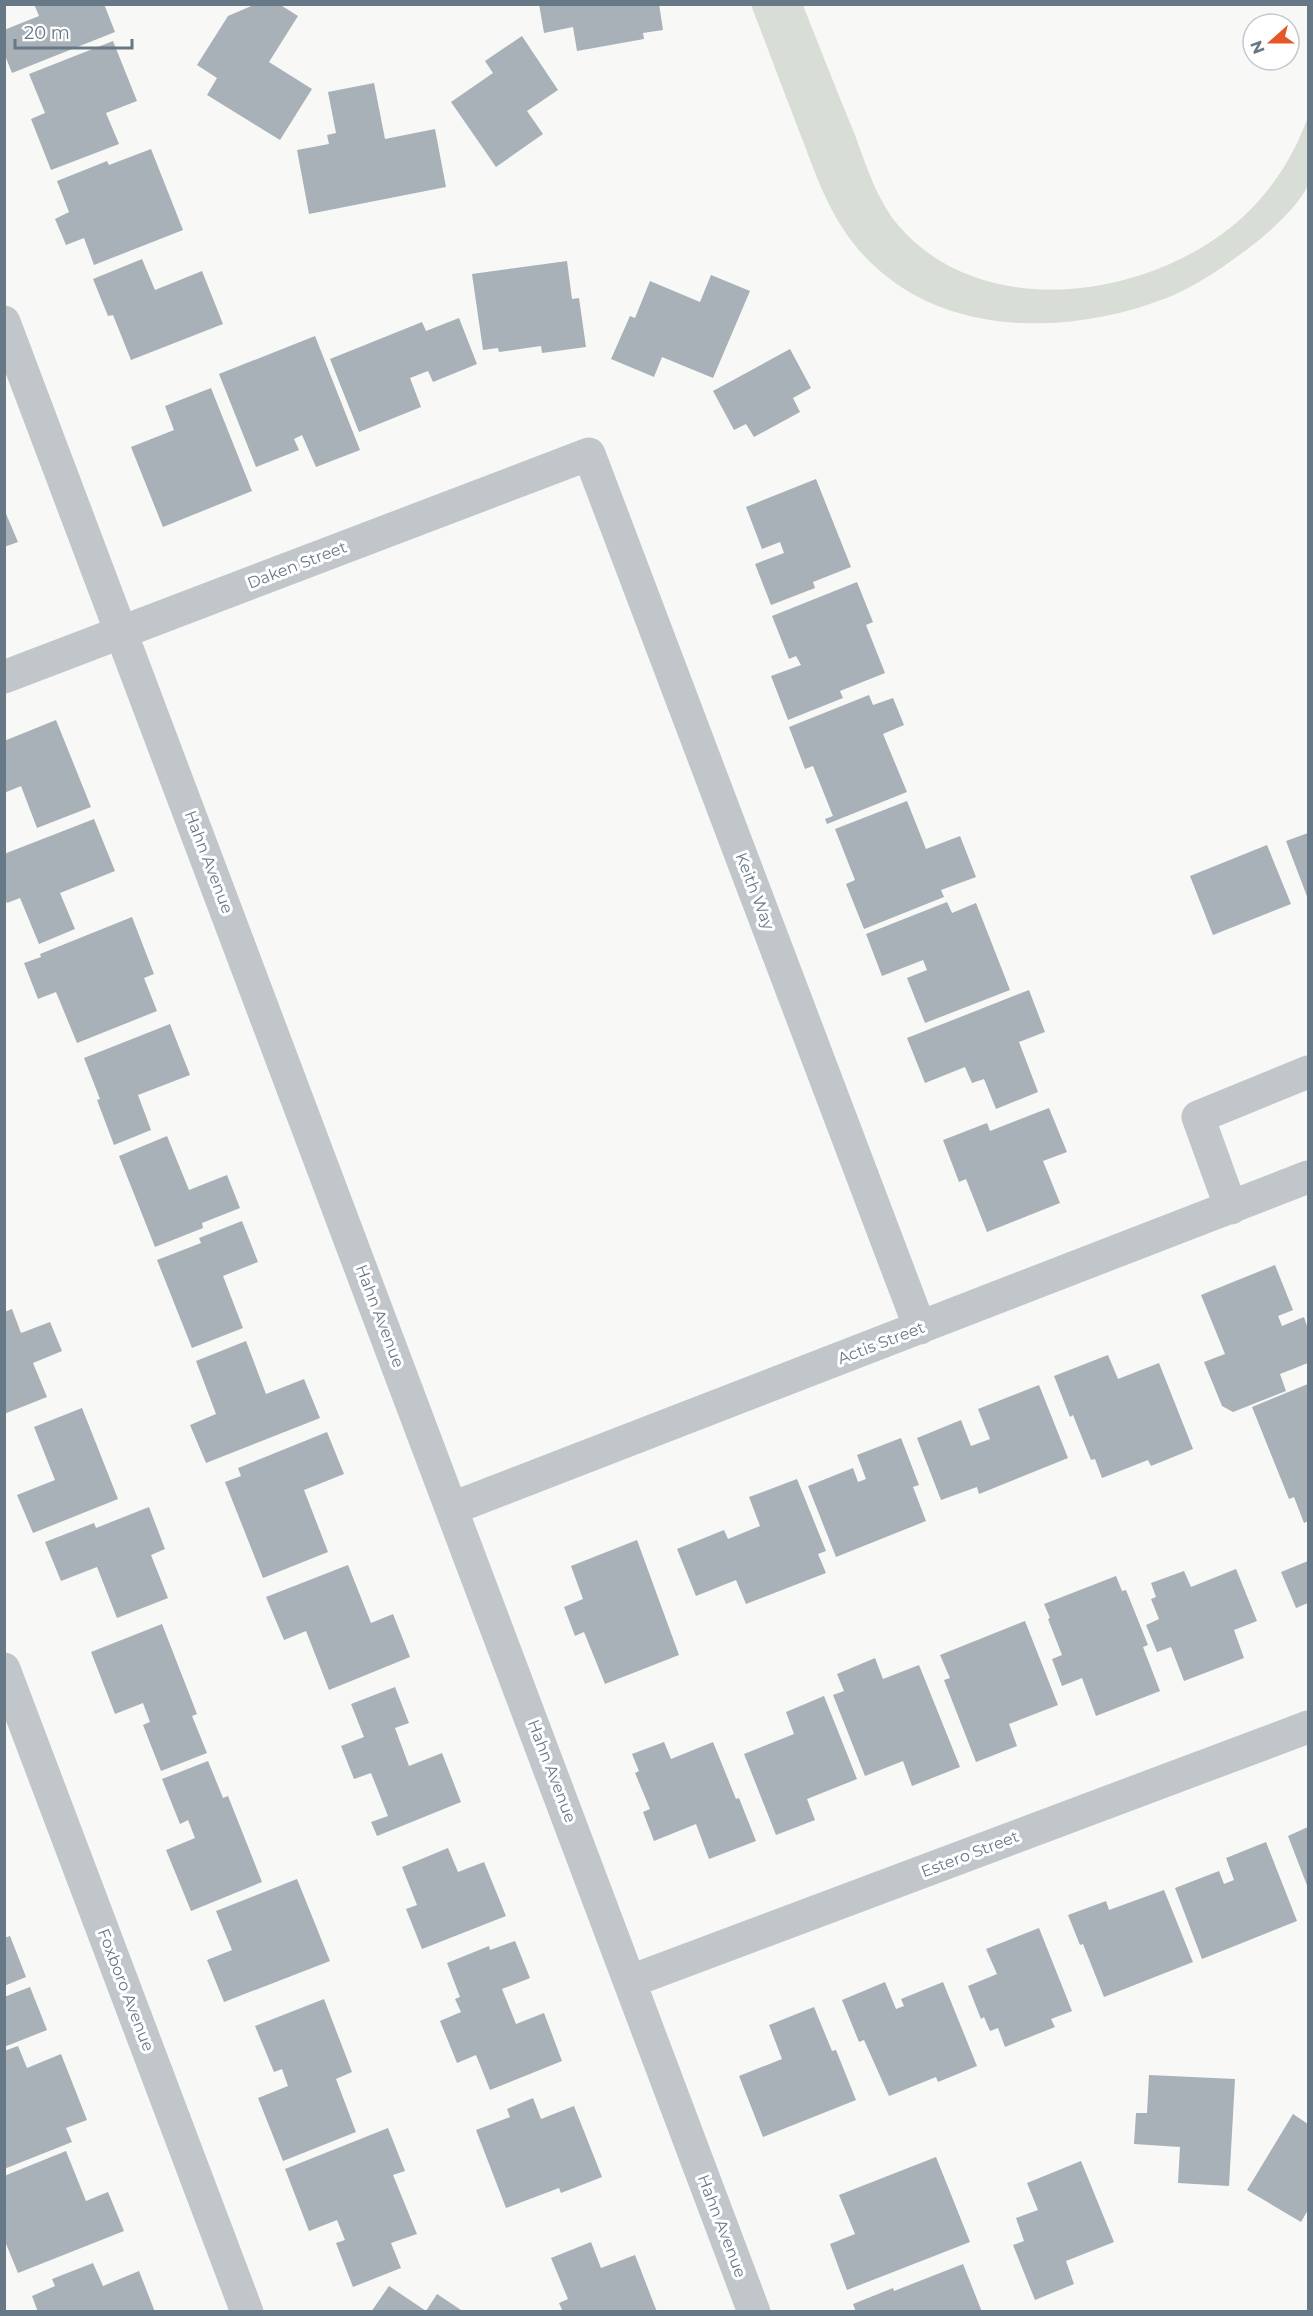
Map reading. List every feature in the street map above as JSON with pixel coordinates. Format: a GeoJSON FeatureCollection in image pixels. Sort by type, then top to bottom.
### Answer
{"type":"FeatureCollection","features":[{"type":"Feature","properties":{"kind":"street","name":"Hahn Avenue"},"geometry":{"type":"LineString","coordinates":[[4,322],[453,1508],[754,2312]]}},
{"type":"Feature","properties":{"kind":"street","name":"Daken Street"},"geometry":{"type":"LineString","coordinates":[[4,677],[589,454]]}},
{"type":"Feature","properties":{"kind":"street","name":"Keith Way"},"geometry":{"type":"LineString","coordinates":[[589,454],[920,1328]]}},
{"type":"Feature","properties":{"kind":"street"},"geometry":{"type":"LineString","coordinates":[[1231,1208],[1198,1117],[1308,1072]]}},
{"type":"Feature","properties":{"kind":"street","name":"Actis Street"},"geometry":{"type":"LineString","coordinates":[[453,1508],[1308,1177]]}},
{"type":"Feature","properties":{"kind":"street","name":"Foxboro Avenue"},"geometry":{"type":"LineString","coordinates":[[4,1669],[247,2312]]}},
{"type":"Feature","properties":{"kind":"street","name":"Estero Street"},"geometry":{"type":"LineString","coordinates":[[630,1981],[1308,1727]]}},
{"type":"Feature","properties":{"kind":"shaded area"},"geometry":{"type":"Polygon","coordinates":[[[751,5],[803,5],[884,205],[898,225],[935,257],[978,278],[1026,288],[1075,288],[1125,280],[1173,263],[1216,239],[1252,208],[1285,166],[1308,117],[1310,162],[1308,185],[1288,213],[1250,247],[1204,279],[1164,299],[1093,318],[1055,323],[1018,323],[980,318],[944,308],[911,293],[880,271],[864,255],[838,221],[820,184],[751,5]]]}},
{"type":"Feature","properties":{"kind":"building"},"geometry":{"type":"Polygon","coordinates":[[[34,4],[104,4],[115,32],[12,73],[4,53],[4,30],[39,16],[34,4]]]}},
{"type":"Feature","properties":{"kind":"building"},"geometry":{"type":"Polygon","coordinates":[[[256,4],[279,4],[298,16],[269,62],[312,89],[280,140],[207,95],[217,78],[197,65],[228,16],[256,4]]]}},
{"type":"Feature","properties":{"kind":"building"},"geometry":{"type":"Polygon","coordinates":[[[539,4],[659,4],[663,30],[643,33],[644,39],[577,51],[573,27],[544,33],[539,4]]]}},
{"type":"Feature","properties":{"kind":"building"},"geometry":{"type":"Polygon","coordinates":[[[522,36],[558,90],[527,111],[543,134],[496,167],[451,102],[493,73],[485,61],[522,36]]]}},
{"type":"Feature","properties":{"kind":"building"},"geometry":{"type":"Polygon","coordinates":[[[113,41],[137,101],[106,113],[119,144],[51,170],[31,119],[45,113],[29,74],[113,41]]]}},
{"type":"Feature","properties":{"kind":"building"},"geometry":{"type":"Polygon","coordinates":[[[374,83],[385,139],[435,129],[446,187],[309,214],[297,150],[329,144],[327,135],[336,133],[328,92],[374,83]]]}},
{"type":"Feature","properties":{"kind":"building"},"geometry":{"type":"Polygon","coordinates":[[[151,149],[183,230],[94,265],[84,238],[66,245],[55,219],[69,212],[57,181],[107,161],[109,165],[151,149]]]}},
{"type":"Feature","properties":{"kind":"building"},"geometry":{"type":"Polygon","coordinates":[[[142,259],[155,290],[202,271],[223,324],[131,360],[113,315],[108,316],[93,279],[142,259]]]}},
{"type":"Feature","properties":{"kind":"building"},"geometry":{"type":"Polygon","coordinates":[[[567,261],[572,299],[579,298],[586,347],[542,353],[541,346],[499,352],[498,348],[483,350],[472,274],[567,261]]]}},
{"type":"Feature","properties":{"kind":"building"},"geometry":{"type":"Polygon","coordinates":[[[711,275],[750,291],[713,378],[662,357],[654,377],[611,359],[630,316],[635,318],[650,281],[700,302],[711,275]]]}},
{"type":"Feature","properties":{"kind":"building"},"geometry":{"type":"Polygon","coordinates":[[[459,318],[477,364],[433,382],[428,371],[410,378],[421,407],[359,432],[330,359],[422,322],[426,331],[459,318]]]}},
{"type":"Feature","properties":{"kind":"building"},"geometry":{"type":"Polygon","coordinates":[[[315,336],[360,450],[316,467],[302,435],[294,439],[299,450],[256,467],[219,374],[315,336]]]}},
{"type":"Feature","properties":{"kind":"building"},"geometry":{"type":"Polygon","coordinates":[[[790,349],[811,388],[793,398],[800,412],[754,437],[746,424],[734,430],[713,391],[790,349]]]}},
{"type":"Feature","properties":{"kind":"building"},"geometry":{"type":"Polygon","coordinates":[[[211,388],[252,491],[163,527],[131,447],[174,430],[165,406],[211,388]]]}},
{"type":"Feature","properties":{"kind":"building"},"geometry":{"type":"Polygon","coordinates":[[[816,479],[851,567],[813,582],[815,588],[771,605],[755,564],[784,553],[780,542],[762,549],[746,507],[816,479]]]}},
{"type":"Feature","properties":{"kind":"building"},"geometry":{"type":"Polygon","coordinates":[[[4,509],[18,542],[4,547],[4,509]]]}},
{"type":"Feature","properties":{"kind":"building"},"geometry":{"type":"Polygon","coordinates":[[[857,582],[873,622],[866,625],[885,673],[840,691],[843,698],[788,720],[771,676],[801,665],[796,656],[789,659],[772,616],[857,582]]]}},
{"type":"Feature","properties":{"kind":"building"},"geometry":{"type":"Polygon","coordinates":[[[869,695],[873,705],[893,698],[904,725],[883,734],[907,792],[827,824],[825,819],[833,816],[813,766],[805,769],[789,727],[869,695]]]}},
{"type":"Feature","properties":{"kind":"building"},"geometry":{"type":"Polygon","coordinates":[[[56,720],[91,807],[37,828],[21,786],[4,793],[4,741],[56,720]]]}},
{"type":"Feature","properties":{"kind":"building"},"geometry":{"type":"Polygon","coordinates":[[[907,801],[926,849],[960,836],[976,877],[941,890],[944,897],[864,929],[846,884],[855,880],[835,829],[907,801]]]}},
{"type":"Feature","properties":{"kind":"building"},"geometry":{"type":"Polygon","coordinates":[[[94,819],[115,871],[60,893],[75,929],[39,944],[20,898],[7,903],[4,897],[4,854],[94,819]]]}},
{"type":"Feature","properties":{"kind":"building"},"geometry":{"type":"Polygon","coordinates":[[[1308,833],[1308,899],[1286,841],[1308,833]]]}},
{"type":"Feature","properties":{"kind":"building"},"geometry":{"type":"Polygon","coordinates":[[[1267,845],[1291,904],[1213,935],[1190,876],[1267,845]]]}},
{"type":"Feature","properties":{"kind":"building"},"geometry":{"type":"Polygon","coordinates":[[[947,902],[952,913],[976,903],[1010,990],[925,1023],[907,978],[927,970],[923,960],[882,976],[866,934],[947,902]]]}},
{"type":"Feature","properties":{"kind":"building"},"geometry":{"type":"Polygon","coordinates":[[[132,917],[154,974],[144,978],[157,1011],[77,1043],[56,992],[38,999],[24,963],[41,957],[40,954],[132,917]]]}},
{"type":"Feature","properties":{"kind":"building"},"geometry":{"type":"Polygon","coordinates":[[[1029,990],[1045,1032],[1019,1042],[1038,1092],[996,1109],[984,1079],[972,1083],[965,1067],[925,1083],[907,1038],[1029,990]]]}},
{"type":"Feature","properties":{"kind":"building"},"geometry":{"type":"Polygon","coordinates":[[[170,1024],[190,1075],[138,1095],[151,1130],[114,1145],[84,1058],[170,1024]]]}},
{"type":"Feature","properties":{"kind":"building"},"geometry":{"type":"Polygon","coordinates":[[[1049,1108],[1067,1152],[1043,1161],[1060,1203],[987,1232],[966,1179],[959,1182],[943,1140],[987,1123],[990,1131],[1049,1108]]]}},
{"type":"Feature","properties":{"kind":"building"},"geometry":{"type":"Polygon","coordinates":[[[167,1136],[189,1190],[227,1175],[240,1208],[202,1223],[203,1228],[155,1247],[119,1156],[167,1136]]]}},
{"type":"Feature","properties":{"kind":"building"},"geometry":{"type":"Polygon","coordinates":[[[242,1221],[258,1262],[223,1276],[243,1328],[192,1348],[157,1260],[201,1243],[199,1238],[242,1221]]]}},
{"type":"Feature","properties":{"kind":"building"},"geometry":{"type":"Polygon","coordinates":[[[1275,1265],[1293,1310],[1278,1316],[1282,1326],[1304,1317],[1308,1329],[1308,1363],[1280,1374],[1286,1391],[1233,1412],[1222,1406],[1204,1362],[1225,1354],[1201,1295],[1275,1265]]]}},
{"type":"Feature","properties":{"kind":"building"},"geometry":{"type":"Polygon","coordinates":[[[12,1309],[21,1333],[50,1322],[62,1351],[33,1363],[47,1397],[4,1414],[4,1312],[12,1309]]]}},
{"type":"Feature","properties":{"kind":"building"},"geometry":{"type":"Polygon","coordinates":[[[246,1341],[266,1394],[304,1379],[320,1418],[206,1463],[190,1425],[216,1414],[196,1361],[246,1341]]]}},
{"type":"Feature","properties":{"kind":"building"},"geometry":{"type":"Polygon","coordinates":[[[1108,1355],[1118,1379],[1159,1363],[1193,1449],[1151,1466],[1148,1460],[1102,1478],[1095,1459],[1091,1460],[1073,1415],[1070,1417],[1054,1376],[1108,1355]]]}},
{"type":"Feature","properties":{"kind":"building"},"geometry":{"type":"Polygon","coordinates":[[[1308,1384],[1308,1521],[1304,1523],[1294,1497],[1289,1499],[1252,1407],[1308,1384]]]}},
{"type":"Feature","properties":{"kind":"building"},"geometry":{"type":"Polygon","coordinates":[[[1039,1385],[1068,1458],[979,1494],[977,1487],[941,1500],[917,1438],[961,1420],[971,1446],[990,1439],[978,1409],[1039,1385]]]}},
{"type":"Feature","properties":{"kind":"building"},"geometry":{"type":"Polygon","coordinates":[[[82,1408],[118,1499],[33,1533],[17,1495],[55,1480],[34,1427],[82,1408]]]}},
{"type":"Feature","properties":{"kind":"building"},"geometry":{"type":"Polygon","coordinates":[[[327,1432],[344,1474],[304,1490],[328,1552],[263,1578],[225,1482],[241,1476],[238,1468],[327,1432]]]}},
{"type":"Feature","properties":{"kind":"building"},"geometry":{"type":"Polygon","coordinates":[[[901,1438],[919,1485],[913,1487],[926,1521],[836,1557],[808,1486],[853,1468],[858,1482],[866,1479],[857,1455],[901,1438]]]}},
{"type":"Feature","properties":{"kind":"building"},"geometry":{"type":"Polygon","coordinates":[[[797,1479],[826,1551],[818,1554],[826,1573],[746,1604],[736,1580],[696,1596],[677,1549],[724,1530],[728,1539],[760,1526],[749,1497],[797,1479]]]}},
{"type":"Feature","properties":{"kind":"building"},"geometry":{"type":"Polygon","coordinates":[[[149,1507],[165,1549],[151,1555],[168,1598],[117,1618],[97,1567],[61,1581],[45,1542],[94,1523],[96,1528],[149,1507]]]}},
{"type":"Feature","properties":{"kind":"building"},"geometry":{"type":"Polygon","coordinates":[[[637,1540],[679,1655],[605,1684],[584,1632],[575,1636],[564,1607],[583,1599],[571,1566],[637,1540]]]}},
{"type":"Feature","properties":{"kind":"building"},"geometry":{"type":"Polygon","coordinates":[[[1308,1561],[1308,1603],[1296,1608],[1281,1572],[1308,1561]]]}},
{"type":"Feature","properties":{"kind":"building"},"geometry":{"type":"Polygon","coordinates":[[[348,1565],[371,1623],[393,1614],[410,1657],[329,1690],[306,1631],[284,1640],[266,1597],[348,1565]]]}},
{"type":"Feature","properties":{"kind":"building"},"geometry":{"type":"Polygon","coordinates":[[[1236,1569],[1257,1621],[1234,1630],[1244,1658],[1184,1681],[1171,1647],[1157,1652],[1146,1625],[1159,1619],[1151,1599],[1156,1597],[1151,1583],[1184,1571],[1191,1587],[1236,1569]]]}},
{"type":"Feature","properties":{"kind":"building"},"geometry":{"type":"Polygon","coordinates":[[[1116,1576],[1122,1591],[1126,1590],[1148,1645],[1143,1647],[1160,1691],[1096,1716],[1082,1678],[1062,1686],[1052,1659],[1062,1655],[1044,1604],[1116,1576]]]}},
{"type":"Feature","properties":{"kind":"building"},"geometry":{"type":"Polygon","coordinates":[[[1025,1621],[1058,1705],[1009,1724],[1017,1746],[976,1762],[944,1680],[950,1678],[940,1655],[1025,1621]]]}},
{"type":"Feature","properties":{"kind":"building"},"geometry":{"type":"Polygon","coordinates":[[[162,1624],[197,1714],[192,1716],[207,1753],[161,1771],[143,1725],[150,1722],[143,1703],[115,1714],[91,1652],[162,1624]]]}},
{"type":"Feature","properties":{"kind":"building"},"geometry":{"type":"Polygon","coordinates":[[[875,1658],[883,1679],[919,1665],[960,1767],[912,1786],[903,1761],[865,1776],[833,1695],[844,1691],[837,1674],[875,1658]]]}},
{"type":"Feature","properties":{"kind":"building"},"geometry":{"type":"Polygon","coordinates":[[[395,1687],[409,1723],[395,1728],[409,1766],[442,1753],[461,1802],[377,1836],[371,1822],[388,1816],[371,1773],[354,1779],[341,1746],[364,1737],[351,1704],[395,1687]]]}},
{"type":"Feature","properties":{"kind":"building"},"geometry":{"type":"Polygon","coordinates":[[[824,1696],[857,1779],[807,1799],[815,1820],[776,1835],[744,1754],[794,1734],[786,1712],[824,1696]]]}},
{"type":"Feature","properties":{"kind":"building"},"geometry":{"type":"Polygon","coordinates":[[[664,1742],[671,1759],[713,1742],[756,1841],[709,1859],[696,1824],[654,1841],[643,1812],[650,1809],[635,1773],[639,1771],[632,1754],[664,1742]]]}},
{"type":"Feature","properties":{"kind":"building"},"geometry":{"type":"Polygon","coordinates":[[[208,1761],[223,1798],[228,1796],[262,1882],[191,1911],[166,1850],[195,1838],[188,1820],[180,1824],[162,1779],[208,1761]]]}},
{"type":"Feature","properties":{"kind":"building"},"geometry":{"type":"Polygon","coordinates":[[[1308,1827],[1308,1888],[1288,1836],[1308,1827]]]}},
{"type":"Feature","properties":{"kind":"building"},"geometry":{"type":"Polygon","coordinates":[[[1266,1842],[1297,1921],[1202,1959],[1175,1888],[1219,1871],[1224,1884],[1234,1880],[1226,1858],[1266,1842]]]}},
{"type":"Feature","properties":{"kind":"building"},"geometry":{"type":"Polygon","coordinates":[[[448,1848],[458,1872],[484,1862],[506,1916],[422,1949],[406,1909],[417,1905],[402,1867],[448,1848]]]}},
{"type":"Feature","properties":{"kind":"building"},"geometry":{"type":"Polygon","coordinates":[[[297,1879],[330,1961],[224,2002],[207,1960],[232,1950],[216,1911],[297,1879]]]}},
{"type":"Feature","properties":{"kind":"building"},"geometry":{"type":"Polygon","coordinates":[[[1164,1890],[1193,1962],[1104,1997],[1083,1944],[1080,1945],[1068,1915],[1106,1901],[1109,1910],[1164,1890]]]}},
{"type":"Feature","properties":{"kind":"building"},"geometry":{"type":"Polygon","coordinates":[[[1039,1928],[1072,2011],[1051,2019],[1055,2027],[1005,2047],[998,2028],[990,2031],[984,2017],[981,2019],[968,1986],[997,1974],[986,1949],[1039,1928]]]}},
{"type":"Feature","properties":{"kind":"building"},"geometry":{"type":"Polygon","coordinates":[[[10,1936],[26,1977],[4,1986],[4,1938],[10,1936]]]}},
{"type":"Feature","properties":{"kind":"building"},"geometry":{"type":"Polygon","coordinates":[[[515,1941],[530,1978],[502,1989],[516,2024],[544,2013],[562,2061],[490,2090],[476,2055],[457,2063],[440,2021],[461,2012],[455,1999],[460,1997],[447,1963],[489,1946],[490,1950],[515,1941]]]}},
{"type":"Feature","properties":{"kind":"building"},"geometry":{"type":"Polygon","coordinates":[[[885,1982],[896,2009],[904,2006],[901,1999],[943,1982],[977,2066],[938,2082],[936,2077],[889,2096],[864,2040],[859,2042],[842,2000],[885,1982]]]}},
{"type":"Feature","properties":{"kind":"building"},"geometry":{"type":"Polygon","coordinates":[[[30,1987],[47,2030],[4,2047],[4,1997],[30,1987]]]}},
{"type":"Feature","properties":{"kind":"building"},"geometry":{"type":"Polygon","coordinates":[[[324,1999],[352,2072],[336,2079],[356,2132],[283,2161],[258,2098],[288,2086],[282,2069],[274,2072],[255,2026],[324,1999]]]}},
{"type":"Feature","properties":{"kind":"building"},"geometry":{"type":"Polygon","coordinates":[[[814,2007],[832,2051],[836,2050],[856,2100],[763,2137],[739,2076],[782,2059],[769,2025],[814,2007]]]}},
{"type":"Feature","properties":{"kind":"building"},"geometry":{"type":"Polygon","coordinates":[[[18,2046],[27,2068],[61,2054],[87,2120],[66,2128],[72,2142],[4,2169],[4,2051],[18,2046]]]}},
{"type":"Feature","properties":{"kind":"building"},"geometry":{"type":"Polygon","coordinates":[[[1149,2075],[1235,2079],[1229,2186],[1178,2183],[1180,2147],[1134,2144],[1136,2113],[1147,2113],[1149,2075]]]}},
{"type":"Feature","properties":{"kind":"building"},"geometry":{"type":"Polygon","coordinates":[[[533,2098],[541,2119],[574,2106],[602,2177],[561,2193],[559,2188],[506,2208],[476,2130],[510,2117],[507,2109],[533,2098]]]}},
{"type":"Feature","properties":{"kind":"building"},"geometry":{"type":"Polygon","coordinates":[[[1293,2114],[1308,2124],[1308,2210],[1301,2222],[1247,2190],[1293,2114]]]}},
{"type":"Feature","properties":{"kind":"building"},"geometry":{"type":"Polygon","coordinates":[[[388,2128],[405,2171],[393,2175],[417,2234],[391,2243],[401,2268],[353,2287],[336,2243],[345,2240],[337,2220],[309,2231],[285,2169],[388,2128]]]}},
{"type":"Feature","properties":{"kind":"building"},"geometry":{"type":"Polygon","coordinates":[[[66,2151],[86,2201],[108,2192],[124,2231],[18,2273],[4,2239],[4,2176],[66,2151]]]}},
{"type":"Feature","properties":{"kind":"building"},"geometry":{"type":"Polygon","coordinates":[[[936,2157],[970,2242],[847,2290],[830,2244],[855,2234],[839,2195],[936,2157]]]}},
{"type":"Feature","properties":{"kind":"building"},"geometry":{"type":"Polygon","coordinates":[[[1081,2161],[1114,2242],[1066,2261],[1074,2284],[1035,2300],[1013,2245],[1024,2241],[1016,2218],[1038,2210],[1027,2183],[1081,2161]]]}},
{"type":"Feature","properties":{"kind":"building"},"geometry":{"type":"Polygon","coordinates":[[[591,2242],[601,2268],[635,2255],[657,2312],[563,2312],[559,2303],[568,2299],[551,2258],[591,2242]]]}},
{"type":"Feature","properties":{"kind":"building"},"geometry":{"type":"Polygon","coordinates":[[[93,2263],[103,2286],[139,2271],[155,2312],[38,2312],[32,2296],[55,2286],[52,2279],[93,2263]]]}},
{"type":"Feature","properties":{"kind":"building"},"geometry":{"type":"Polygon","coordinates":[[[963,2264],[982,2312],[856,2312],[853,2304],[963,2264]]]}},
{"type":"Feature","properties":{"kind":"building"},"geometry":{"type":"Polygon","coordinates":[[[389,2286],[426,2311],[437,2294],[464,2312],[371,2312],[389,2286]]]}}]}
